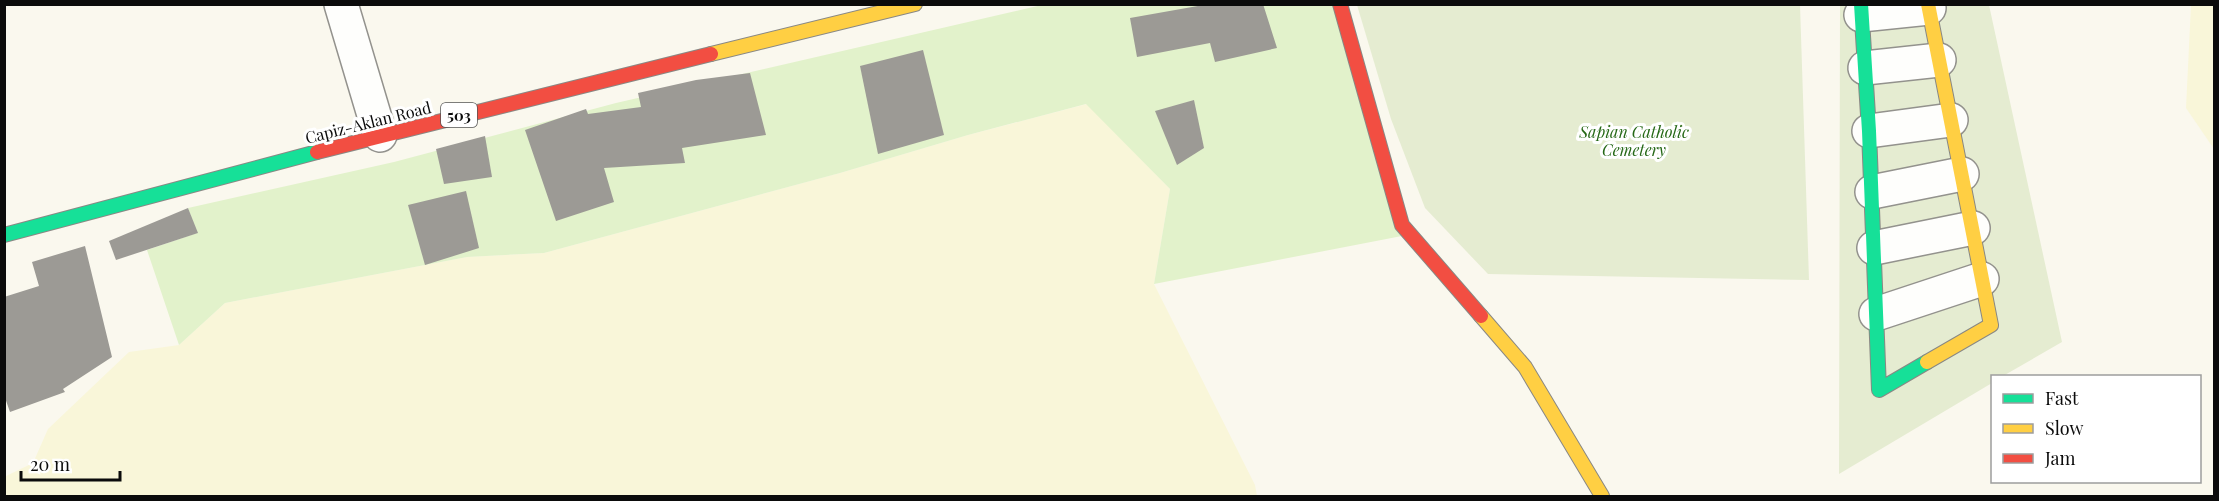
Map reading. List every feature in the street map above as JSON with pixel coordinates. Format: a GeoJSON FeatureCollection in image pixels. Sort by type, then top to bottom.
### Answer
{"type":"FeatureCollection","features":[{"type":"Feature","properties":{"kind":"street"},"geometry":{"type":"LineString","coordinates":[[340,4],[380,135]]}},
{"type":"Feature","properties":{"kind":"street","name":"Capiz-Aklan Road"},"geometry":{"type":"LineString","coordinates":[[4,235],[380,135],[915,4]]}},
{"type":"Feature","properties":{"kind":"street"},"geometry":{"type":"LineString","coordinates":[[1340,4],[1402,225],[1525,367],[1602,496]]}},
{"type":"Feature","properties":{"kind":"street"},"geometry":{"type":"LineString","coordinates":[[1928,6],[1991,325],[1879,390],[1872,192],[1861,10],[1928,6]]}},
{"type":"Feature","properties":{"kind":"street"},"geometry":{"type":"LineString","coordinates":[[1865,68],[1939,60]]}},
{"type":"Feature","properties":{"kind":"street"},"geometry":{"type":"LineString","coordinates":[[1869,131],[1950,120]]}},
{"type":"Feature","properties":{"kind":"street"},"geometry":{"type":"LineString","coordinates":[[1872,192],[1962,174]]}},
{"type":"Feature","properties":{"kind":"street"},"geometry":{"type":"LineString","coordinates":[[1874,248],[1973,228]]}},
{"type":"Feature","properties":{"kind":"street"},"geometry":{"type":"LineString","coordinates":[[1876,314],[1982,279]]}},
{"type":"Feature","properties":{"kind":"shaded area"},"geometry":{"type":"Polygon","coordinates":[[[2191,5],[2214,5],[2214,149],[2186,108],[2191,5]]]}},
{"type":"Feature","properties":{"kind":"shaded area"},"geometry":{"type":"Polygon","coordinates":[[[1087,104],[1170,189],[1154,284],[1255,485],[1257,496],[5,496],[4,477],[33,463],[48,429],[129,352],[179,345],[225,303],[467,257],[544,253],[1087,104]]]}},
{"type":"Feature","properties":{"kind":"green space"},"geometry":{"type":"Polygon","coordinates":[[[1046,4],[1340,5],[1407,235],[1154,284],[1170,189],[1086,104],[544,253],[467,257],[225,303],[179,345],[147,250],[197,233],[188,208],[394,162],[616,103],[1046,4]]]}},
{"type":"Feature","properties":{"kind":"green space","name":"Sapian Catholic Cemetery"},"geometry":{"type":"Polygon","coordinates":[[[1357,5],[1800,5],[1809,280],[1488,274],[1425,208],[1391,119],[1357,5]]]}},
{"type":"Feature","properties":{"kind":"green space"},"geometry":{"type":"Polygon","coordinates":[[[1840,5],[1989,5],[2062,342],[2005,375],[1991,375],[1991,384],[1839,474],[1840,5]]]}},
{"type":"Feature","properties":{"kind":"building"},"geometry":{"type":"Polygon","coordinates":[[[1209,4],[1263,4],[1277,48],[1215,62],[1210,43],[1137,57],[1130,18],[1209,4]]]}},
{"type":"Feature","properties":{"kind":"building"},"geometry":{"type":"Polygon","coordinates":[[[923,50],[944,135],[878,154],[860,66],[923,50]]]}},
{"type":"Feature","properties":{"kind":"building"},"geometry":{"type":"Polygon","coordinates":[[[750,73],[766,135],[682,148],[685,163],[604,168],[614,202],[556,221],[525,130],[586,109],[588,114],[641,107],[638,93],[696,80],[750,73]]]}},
{"type":"Feature","properties":{"kind":"building"},"geometry":{"type":"Polygon","coordinates":[[[1194,100],[1204,148],[1177,165],[1155,111],[1194,100]]]}},
{"type":"Feature","properties":{"kind":"building"},"geometry":{"type":"Polygon","coordinates":[[[485,136],[492,177],[444,184],[436,149],[485,136]]]}},
{"type":"Feature","properties":{"kind":"building"},"geometry":{"type":"Polygon","coordinates":[[[466,191],[479,248],[425,265],[408,205],[466,191]]]}},
{"type":"Feature","properties":{"kind":"building"},"geometry":{"type":"Polygon","coordinates":[[[188,208],[198,233],[116,260],[109,241],[188,208]]]}},
{"type":"Feature","properties":{"kind":"building"},"geometry":{"type":"Polygon","coordinates":[[[85,246],[112,357],[63,389],[65,392],[10,412],[4,395],[4,297],[39,286],[32,262],[85,246]]]}},
{"type":"Feature","properties":{"kind":"traffic: fast"},"geometry":{"type":"LineString","coordinates":[[1861,4],[1869,131],[1879,390],[1927,362]]}},
{"type":"Feature","properties":{"kind":"traffic: fast"},"geometry":{"type":"LineString","coordinates":[[4,235],[317,152]]}},
{"type":"Feature","properties":{"kind":"traffic: slow"},"geometry":{"type":"LineString","coordinates":[[711,54],[915,4]]}},
{"type":"Feature","properties":{"kind":"traffic: slow"},"geometry":{"type":"LineString","coordinates":[[1927,362],[1991,325],[1928,4]]}},
{"type":"Feature","properties":{"kind":"traffic: slow"},"geometry":{"type":"LineString","coordinates":[[1481,316],[1525,367],[1602,496]]}},
{"type":"Feature","properties":{"kind":"traffic: jam"},"geometry":{"type":"LineString","coordinates":[[1340,4],[1402,225],[1481,316]]}},
{"type":"Feature","properties":{"kind":"traffic: jam"},"geometry":{"type":"LineString","coordinates":[[317,152],[711,54]]}}]}
